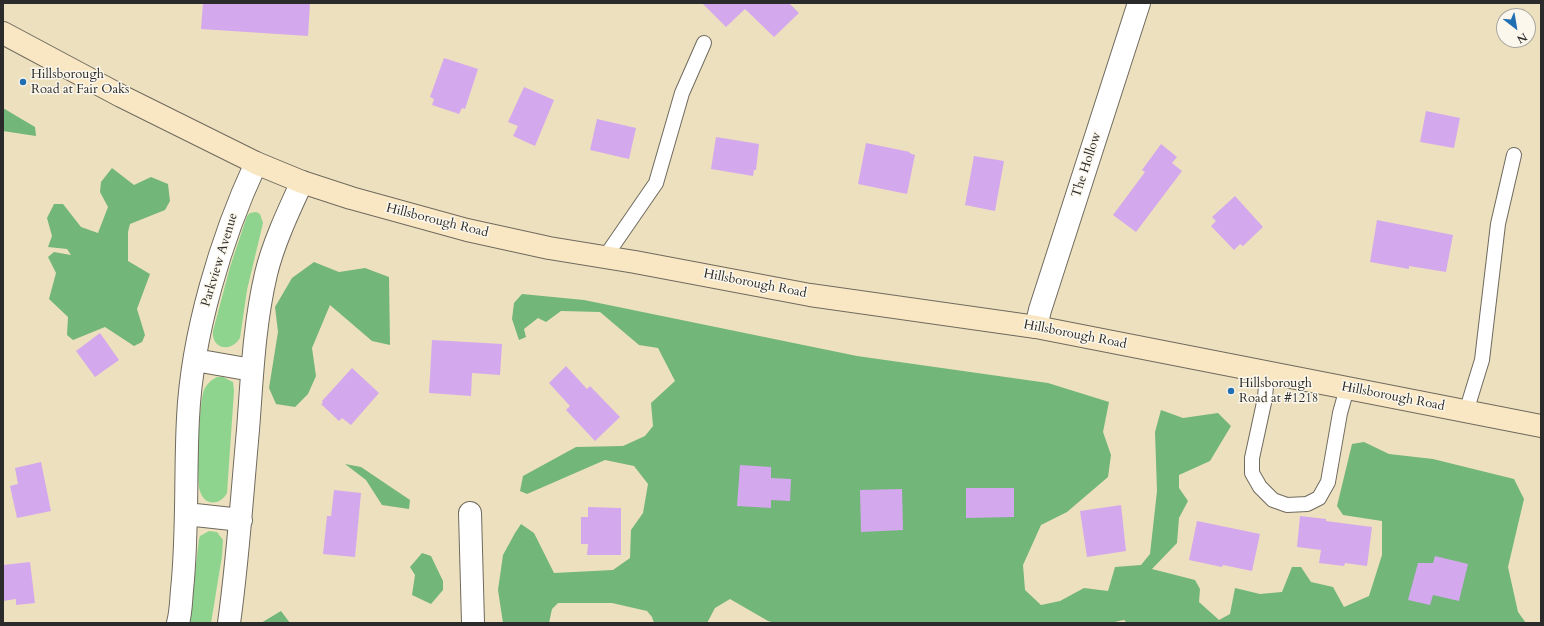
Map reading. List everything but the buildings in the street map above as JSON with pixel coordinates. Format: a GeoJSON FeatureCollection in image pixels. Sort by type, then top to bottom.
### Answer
{"type":"FeatureCollection","features":[{"type":"Feature","properties":{"kind":"main road","name":"Hillsborough Road"},"geometry":{"type":"LineString","coordinates":[[3,33],[121,96],[256,163],[302,182],[396,211],[467,230],[549,248],[810,295],[1036,327],[1541,426]]}},
{"type":"Feature","properties":{"kind":"street","name":"The Hollow"},"geometry":{"type":"LineString","coordinates":[[1036,327],[1040,310],[1139,3]]}},
{"type":"Feature","properties":{"kind":"street","name":"Parkview Avenue"},"geometry":{"type":"LineString","coordinates":[[178,623],[187,541],[186,514],[188,417],[195,360],[206,305],[222,252],[239,200],[256,163]]}},
{"type":"Feature","properties":{"kind":"street"},"geometry":{"type":"LineString","coordinates":[[230,623],[241,520],[252,370],[258,315],[266,273],[284,219],[302,182]]}},
{"type":"Feature","properties":{"kind":"street"},"geometry":{"type":"LineString","coordinates":[[195,360],[252,370]]}},
{"type":"Feature","properties":{"kind":"street"},"geometry":{"type":"LineString","coordinates":[[470,513],[473,623]]}},
{"type":"Feature","properties":{"kind":"street"},"geometry":{"type":"LineString","coordinates":[[186,514],[241,520]]}},
{"type":"Feature","properties":{"kind":"lane"},"geometry":{"type":"LineString","coordinates":[[605,257],[656,183],[682,93],[704,42]]}},
{"type":"Feature","properties":{"kind":"lane"},"geometry":{"type":"LineString","coordinates":[[1466,412],[1482,360],[1498,224],[1514,155]]}},
{"type":"Feature","properties":{"kind":"lane"},"geometry":{"type":"LineString","coordinates":[[1267,373],[1265,398],[1252,458],[1252,473],[1260,487],[1273,500],[1287,505],[1307,504],[1319,498],[1328,482],[1340,414],[1347,388]]}},
{"type":"Feature","properties":{"kind":"green space"},"geometry":{"type":"Polygon","coordinates":[[[3,108],[35,127],[36,136],[3,131],[3,108]]]}},
{"type":"Feature","properties":{"kind":"green space"},"geometry":{"type":"Polygon","coordinates":[[[112,168],[134,185],[151,177],[168,184],[170,201],[165,210],[130,224],[128,232],[128,261],[150,274],[137,309],[145,335],[142,342],[134,346],[105,327],[73,340],[67,335],[68,317],[49,299],[56,273],[48,257],[54,252],[71,255],[67,249],[48,247],[52,236],[47,218],[54,204],[63,204],[81,227],[98,233],[108,207],[100,192],[101,182],[112,168]]]}},
{"type":"Feature","properties":{"kind":"green space"},"geometry":{"type":"Polygon","coordinates":[[[256,212],[260,214],[263,223],[247,290],[240,338],[231,346],[222,347],[215,342],[213,331],[230,267],[247,216],[250,213],[256,212]]]}},
{"type":"Feature","properties":{"kind":"green space"},"geometry":{"type":"Polygon","coordinates":[[[314,262],[339,272],[365,268],[389,277],[390,345],[372,341],[330,305],[312,348],[316,376],[308,394],[295,407],[276,404],[269,388],[278,332],[275,307],[292,278],[314,262]]]}},
{"type":"Feature","properties":{"kind":"green space"},"geometry":{"type":"Polygon","coordinates":[[[522,294],[584,300],[857,356],[1048,383],[1109,402],[1103,432],[1111,455],[1108,477],[1067,512],[1041,525],[1023,565],[1025,590],[1041,605],[1060,601],[1084,588],[1108,591],[1115,567],[1141,565],[1150,554],[1157,491],[1155,432],[1161,410],[1183,418],[1218,413],[1231,426],[1210,461],[1179,475],[1179,488],[1188,501],[1179,518],[1177,543],[1152,569],[1195,580],[1200,589],[1199,602],[1219,620],[1230,614],[1235,588],[1260,594],[1282,592],[1292,567],[1301,567],[1311,582],[1333,587],[1344,607],[1369,596],[1382,555],[1382,521],[1343,515],[1337,506],[1352,444],[1364,442],[1389,454],[1433,459],[1514,479],[1524,499],[1508,567],[1518,612],[1526,623],[1127,623],[1124,620],[1110,623],[775,623],[768,621],[730,599],[715,608],[707,623],[654,623],[652,617],[647,611],[612,603],[558,603],[552,609],[549,623],[503,623],[498,590],[503,555],[521,524],[534,533],[554,573],[613,570],[630,558],[631,530],[643,513],[648,484],[634,466],[605,460],[527,494],[520,491],[523,476],[576,447],[623,446],[645,436],[653,426],[651,403],[675,381],[658,348],[639,345],[600,312],[561,311],[546,322],[538,318],[524,329],[526,337],[519,340],[512,319],[514,303],[522,294]]]}},
{"type":"Feature","properties":{"kind":"green space"},"geometry":{"type":"Polygon","coordinates":[[[217,377],[223,377],[233,382],[234,391],[227,493],[216,502],[208,502],[202,496],[200,491],[198,471],[201,409],[202,397],[206,386],[217,377]]]}},
{"type":"Feature","properties":{"kind":"green space"},"geometry":{"type":"Polygon","coordinates":[[[345,464],[361,467],[410,500],[409,509],[382,505],[366,480],[345,464]]]}},
{"type":"Feature","properties":{"kind":"green space"},"geometry":{"type":"Polygon","coordinates":[[[209,531],[217,532],[223,540],[222,556],[211,623],[189,623],[199,539],[200,536],[209,531]]]}},
{"type":"Feature","properties":{"kind":"green space"},"geometry":{"type":"Polygon","coordinates":[[[422,553],[431,556],[443,581],[443,590],[431,604],[412,595],[415,575],[410,567],[422,553]]]}},
{"type":"Feature","properties":{"kind":"green space"},"geometry":{"type":"Polygon","coordinates":[[[281,611],[290,623],[261,623],[281,611]]]}},
{"type":"Feature","properties":{"kind":"place","name":"Hillsborough Road at Fair Oaks"},"geometry":{"type":"Point","coordinates":[23,82]}},
{"type":"Feature","properties":{"kind":"place","name":"Hillsborough Road at #1218"},"geometry":{"type":"Point","coordinates":[1231,391]}}]}
